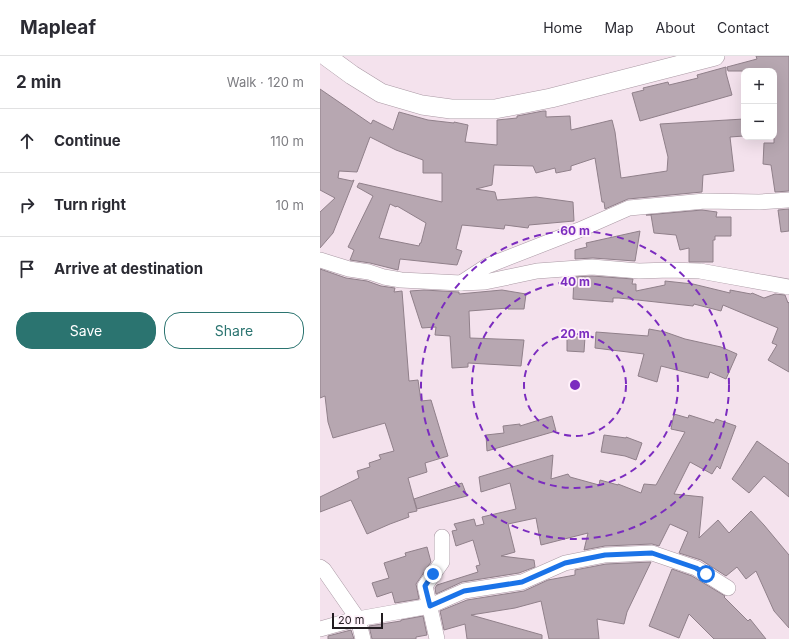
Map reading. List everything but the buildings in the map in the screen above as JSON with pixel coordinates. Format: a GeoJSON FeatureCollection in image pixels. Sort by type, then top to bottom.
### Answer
{"type":"FeatureCollection","features":[{"type":"Feature","properties":{"kind":"street"},"geometry":{"type":"LineString","coordinates":[[326,56],[352,75],[381,93],[429,106],[451,109],[495,109],[551,98],[715,56]]}},
{"type":"Feature","properties":{"kind":"street"},"geometry":{"type":"LineString","coordinates":[[461,282],[487,266],[579,230],[629,208],[705,201],[759,202],[789,200]]}},
{"type":"Feature","properties":{"kind":"street"},"geometry":{"type":"LineString","coordinates":[[320,260],[349,269],[369,272],[384,277],[401,280],[485,282],[537,271],[592,267],[640,271],[700,271],[789,287]]}},
{"type":"Feature","properties":{"kind":"street"},"geometry":{"type":"LineString","coordinates":[[438,639],[425,586],[442,562],[442,537]]}},
{"type":"Feature","properties":{"kind":"street"},"geometry":{"type":"LineString","coordinates":[[320,629],[358,619],[430,606],[464,591],[522,582],[565,563],[605,555],[652,553],[696,568],[728,588]]}},
{"type":"Feature","properties":{"kind":"street"},"geometry":{"type":"LineString","coordinates":[[320,567],[324,570],[358,619],[363,639]]}},
{"type":"Feature","properties":{"kind":"route"},"geometry":{"type":"LineString","coordinates":[[433,574],[425,586],[430,606],[464,591],[522,582],[565,563],[605,555],[652,553],[696,568],[706,574]]}}]}
